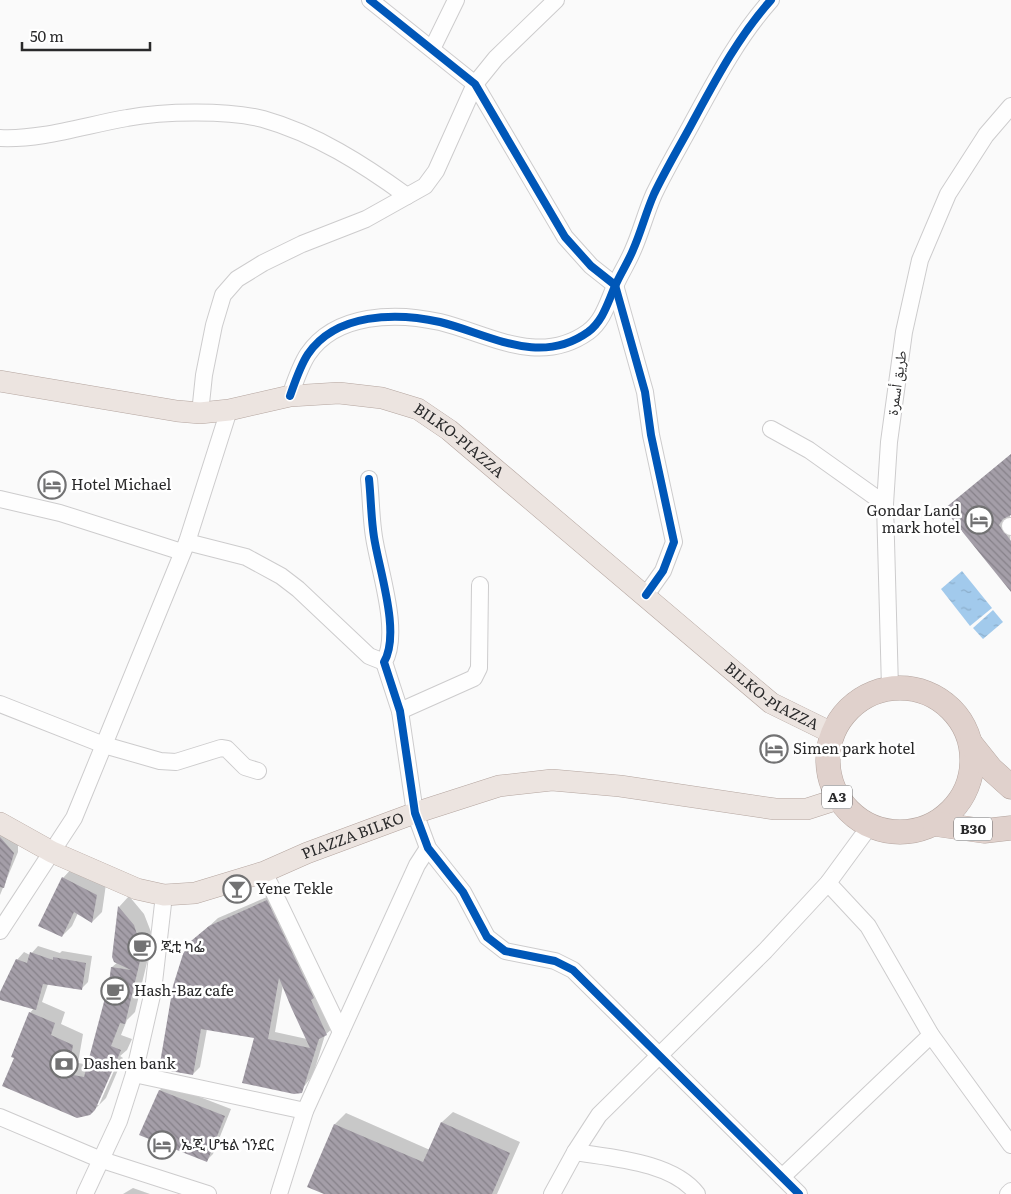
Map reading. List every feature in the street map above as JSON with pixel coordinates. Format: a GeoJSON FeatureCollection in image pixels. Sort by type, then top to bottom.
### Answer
{"type":"FeatureCollection","features":[{"type":"Feature","properties":{"kind":"highway","name":"A3"},"geometry":{"type":"LineString","coordinates":[[890,688],[911,688],[932,695],[949,707],[963,724],[971,744],[972,767],[966,790],[954,810],[936,824],[914,832],[891,833],[869,827],[852,815],[838,798],[831,781],[828,763],[832,733],[840,718],[869,694],[890,688]]}},
{"type":"Feature","properties":{"kind":"highway"},"geometry":{"type":"LineString","coordinates":[[971,744],[991,769],[1011,787]]}},
{"type":"Feature","properties":{"kind":"highway","name":"B30"},"geometry":{"type":"LineString","coordinates":[[936,824],[984,831],[1011,828]]}},
{"type":"Feature","properties":{"kind":"main road","name":"BILKO-PIAZZA"},"geometry":{"type":"LineString","coordinates":[[0,381],[177,411],[229,410],[290,396],[339,393],[382,398],[418,409],[449,430],[646,595],[771,703],[832,733]]}},
{"type":"Feature","properties":{"kind":"main road","name":"PIAZZA BILKO"},"geometry":{"type":"LineString","coordinates":[[0,823],[52,852],[137,889],[164,895],[195,893],[264,872],[307,853],[415,813],[499,786],[552,780],[620,786],[775,809],[807,809],[838,798]]}},
{"type":"Feature","properties":{"kind":"street"},"geometry":{"type":"LineString","coordinates":[[370,0],[475,84],[565,237],[591,266],[615,285],[645,392],[651,435],[674,542],[663,572],[646,595]]}},
{"type":"Feature","properties":{"kind":"street"},"geometry":{"type":"LineString","coordinates":[[432,49],[456,0]]}},
{"type":"Feature","properties":{"kind":"street"},"geometry":{"type":"LineString","coordinates":[[200,412],[204,375],[214,324],[223,295],[237,279],[263,262],[302,244],[366,219],[425,186],[436,171],[475,84],[496,58],[556,0]]}},
{"type":"Feature","properties":{"kind":"street"},"geometry":{"type":"LineString","coordinates":[[290,396],[308,354],[327,335],[344,325],[364,319],[387,316],[439,322],[510,346],[541,348],[564,343],[588,332],[605,313],[615,285],[633,250],[654,194],[724,64],[771,0]]}},
{"type":"Feature","properties":{"kind":"street","name":"طريق أسمرة"},"geometry":{"type":"LineString","coordinates":[[890,688],[885,504],[888,442],[904,332],[920,260],[948,194],[986,135],[1011,106]]}},
{"type":"Feature","properties":{"kind":"street"},"geometry":{"type":"LineString","coordinates":[[0,138],[44,134],[130,117],[173,114],[226,114],[262,119],[302,133],[364,165],[407,196]]}},
{"type":"Feature","properties":{"kind":"street"},"geometry":{"type":"LineString","coordinates":[[0,931],[74,818],[185,547],[229,410]]}},
{"type":"Feature","properties":{"kind":"street"},"geometry":{"type":"LineString","coordinates":[[771,428],[810,450],[885,504]]}},
{"type":"Feature","properties":{"kind":"street"},"geometry":{"type":"LineString","coordinates":[[369,479],[374,537],[385,583],[390,634],[390,653],[384,662]]}},
{"type":"Feature","properties":{"kind":"street"},"geometry":{"type":"LineString","coordinates":[[0,499],[185,547],[246,558],[281,576],[298,589],[369,656],[384,662]]}},
{"type":"Feature","properties":{"kind":"street"},"geometry":{"type":"LineString","coordinates":[[400,711],[474,678],[479,668],[480,585]]}},
{"type":"Feature","properties":{"kind":"street"},"geometry":{"type":"LineString","coordinates":[[384,662],[400,711],[415,813],[428,848],[463,892],[486,937],[504,951],[555,961],[573,970],[660,1054],[799,1194]]}},
{"type":"Feature","properties":{"kind":"street"},"geometry":{"type":"LineString","coordinates":[[0,704],[104,744],[168,763],[221,748],[228,749],[245,767],[258,771]]}},
{"type":"Feature","properties":{"kind":"street"},"geometry":{"type":"LineString","coordinates":[[552,1194],[574,1152],[599,1115],[765,950],[828,883],[869,827]]}},
{"type":"Feature","properties":{"kind":"street"},"geometry":{"type":"LineString","coordinates":[[279,1194],[305,1111],[417,865],[428,848]]}},
{"type":"Feature","properties":{"kind":"street"},"geometry":{"type":"LineString","coordinates":[[264,872],[341,1032]]}},
{"type":"Feature","properties":{"kind":"street"},"geometry":{"type":"LineString","coordinates":[[828,883],[868,926],[931,1035],[1011,1145]]}},
{"type":"Feature","properties":{"kind":"street"},"geometry":{"type":"LineString","coordinates":[[85,1194],[99,1159],[119,1120],[134,1074],[153,991],[164,895]]}},
{"type":"Feature","properties":{"kind":"street"},"geometry":{"type":"LineString","coordinates":[[782,1177],[931,1035]]}},
{"type":"Feature","properties":{"kind":"street"},"geometry":{"type":"LineString","coordinates":[[134,1074],[305,1111]]}},
{"type":"Feature","properties":{"kind":"street"},"geometry":{"type":"LineString","coordinates":[[0,1118],[99,1159],[208,1194]]}},
{"type":"Feature","properties":{"kind":"street"},"geometry":{"type":"LineString","coordinates":[[574,1152],[627,1160],[669,1173],[692,1187],[697,1194]]}},
{"type":"Feature","properties":{"kind":"street"},"geometry":{"type":"LineString","coordinates":[[1008,1194],[1011,1191]]}},
{"type":"Feature","properties":{"kind":"water"},"geometry":{"type":"Polygon","coordinates":[[[962,571],[992,608],[970,626],[941,589],[962,571]]]}},
{"type":"Feature","properties":{"kind":"water"},"geometry":{"type":"Polygon","coordinates":[[[993,610],[1003,622],[983,639],[973,628],[993,610]]]}},
{"type":"Feature","properties":{"kind":"building","name":"Gondar Land mark hotel"},"geometry":{"type":"Polygon","coordinates":[[[1011,454],[1011,515],[1003,519],[999,525],[1011,541],[1011,592],[944,509],[1011,454]]]}},
{"type":"Feature","properties":{"kind":"building"},"geometry":{"type":"Polygon","coordinates":[[[0,837],[14,853],[4,888],[0,887],[0,837]]]}},
{"type":"Feature","properties":{"kind":"building"},"geometry":{"type":"Polygon","coordinates":[[[62,877],[97,895],[92,923],[74,912],[62,937],[38,926],[62,877]]]}},
{"type":"Feature","properties":{"kind":"building"},"geometry":{"type":"Polygon","coordinates":[[[267,900],[314,998],[311,1000],[327,1035],[319,1039],[302,1093],[294,1094],[242,1083],[254,1038],[201,1029],[193,1075],[159,1069],[173,986],[183,954],[191,941],[209,926],[267,900]],[[279,978],[268,1039],[310,1048],[279,978]]]}},
{"type":"Feature","properties":{"kind":"building","name":"Dashen bank"},"geometry":{"type":"Polygon","coordinates":[[[118,906],[134,925],[140,944],[140,961],[125,1024],[120,1023],[111,1046],[121,1050],[116,1062],[107,1060],[105,1065],[113,1069],[95,1110],[90,1115],[77,1118],[2,1086],[14,1058],[11,1057],[29,1012],[55,1023],[51,1035],[73,1045],[68,1074],[84,1077],[109,983],[111,967],[131,970],[114,962],[112,957],[118,906]]]}},
{"type":"Feature","properties":{"kind":"building"},"geometry":{"type":"Polygon","coordinates":[[[30,952],[53,960],[53,957],[86,963],[82,990],[43,984],[36,1010],[0,1000],[0,992],[16,959],[27,963],[30,952]]]}},
{"type":"Feature","properties":{"kind":"building"},"geometry":{"type":"Polygon","coordinates":[[[159,1090],[225,1116],[207,1162],[139,1135],[159,1090]]]}},
{"type":"Feature","properties":{"kind":"building"},"geometry":{"type":"Polygon","coordinates":[[[441,1122],[510,1153],[492,1194],[324,1194],[307,1187],[334,1124],[423,1162],[441,1122]]]}},
{"type":"Feature","properties":{"kind":"cycle path"},"geometry":{"type":"LineString","coordinates":[[370,0],[475,84],[565,237],[591,266],[615,285],[645,392],[651,435],[674,542],[663,571],[646,595]]}},
{"type":"Feature","properties":{"kind":"cycle path"},"geometry":{"type":"LineString","coordinates":[[290,396],[305,359],[320,340],[334,330],[350,323],[368,319],[386,317],[423,319],[458,327],[514,345],[533,347],[551,347],[570,342],[588,332],[598,322],[605,310],[633,250],[654,194],[667,168],[727,61],[747,30],[771,0]]}},
{"type":"Feature","properties":{"kind":"cycle path"},"geometry":{"type":"LineString","coordinates":[[369,479],[374,537],[390,618],[389,650],[384,662],[400,711],[415,813],[428,848],[463,892],[487,937],[505,951],[555,961],[573,970],[799,1194]]}},
{"type":"Feature","properties":{"kind":"place","name":"Hotel Michael"},"geometry":{"type":"Point","coordinates":[52,485]}},
{"type":"Feature","properties":{"kind":"place","name":"Gondar Land mark hotel"},"geometry":{"type":"Point","coordinates":[979,520]}},
{"type":"Feature","properties":{"kind":"place","name":"Simen park hotel"},"geometry":{"type":"Point","coordinates":[774,749]}},
{"type":"Feature","properties":{"kind":"place","name":"Yene Tekle"},"geometry":{"type":"Point","coordinates":[237,889]}},
{"type":"Feature","properties":{"kind":"place","name":"ጂቲ ካፌ"},"geometry":{"type":"Point","coordinates":[142,947]}},
{"type":"Feature","properties":{"kind":"place","name":"Hash-Baz cafe"},"geometry":{"type":"Point","coordinates":[115,991]}},
{"type":"Feature","properties":{"kind":"place","name":"Dashen bank"},"geometry":{"type":"Point","coordinates":[64,1064]}},
{"type":"Feature","properties":{"kind":"place","name":"ኤጂ ሆቴል ጎንደር"},"geometry":{"type":"Point","coordinates":[162,1145]}}]}
